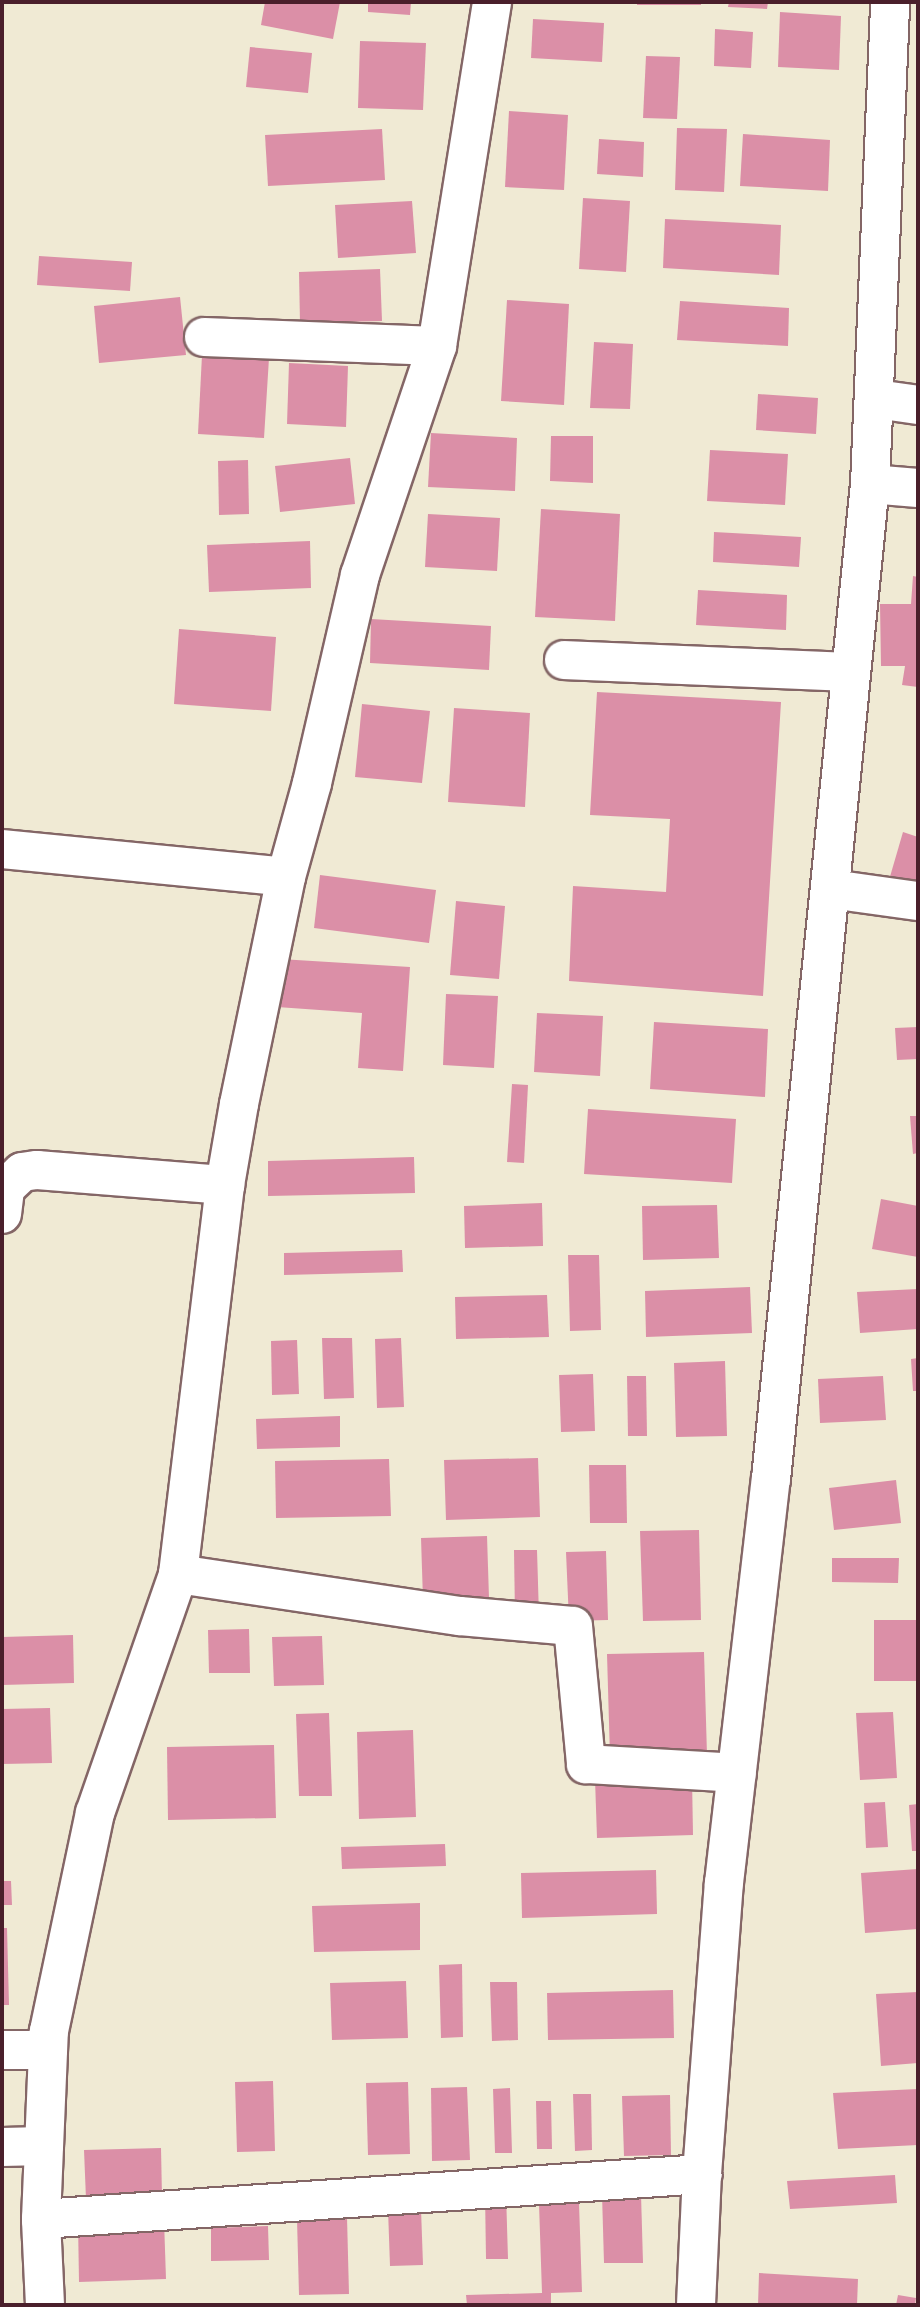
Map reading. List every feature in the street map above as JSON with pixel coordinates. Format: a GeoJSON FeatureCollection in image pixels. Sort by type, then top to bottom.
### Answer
{"type":"FeatureCollection","features":[{"type":"Feature","properties":{"kind":"street"},"geometry":{"type":"LineString","coordinates":[[46,2305],[41,2218],[48,2050],[95,1813],[178,1574],[225,1185],[286,877],[312,783],[360,575],[437,346],[478,108],[492,2]]}},
{"type":"Feature","properties":{"kind":"street"},"geometry":{"type":"LineString","coordinates":[[696,2305],[702,2174],[724,1883],[771,1479],[831,889],[849,672],[870,484],[876,399],[890,2]]}},
{"type":"Feature","properties":{"kind":"street"},"geometry":{"type":"LineString","coordinates":[[204,337],[437,346]]}},
{"type":"Feature","properties":{"kind":"street"},"geometry":{"type":"LineString","coordinates":[[876,399],[918,405]]}},
{"type":"Feature","properties":{"kind":"street"},"geometry":{"type":"LineString","coordinates":[[870,484],[918,488]]}},
{"type":"Feature","properties":{"kind":"street"},"geometry":{"type":"LineString","coordinates":[[564,660],[849,672]]}},
{"type":"Feature","properties":{"kind":"street"},"geometry":{"type":"LineString","coordinates":[[2,849],[286,877]]}},
{"type":"Feature","properties":{"kind":"street"},"geometry":{"type":"LineString","coordinates":[[831,889],[918,901]]}},
{"type":"Feature","properties":{"kind":"street"},"geometry":{"type":"LineString","coordinates":[[2,1214],[5,1188],[22,1172],[37,1170],[225,1185]]}},
{"type":"Feature","properties":{"kind":"street"},"geometry":{"type":"LineString","coordinates":[[178,1574],[460,1616],[573,1626],[586,1764],[737,1773]]}},
{"type":"Feature","properties":{"kind":"street"},"geometry":{"type":"LineString","coordinates":[[2,2050],[48,2050]]}},
{"type":"Feature","properties":{"kind":"street"},"geometry":{"type":"LineString","coordinates":[[2,2147],[44,2146]]}},
{"type":"Feature","properties":{"kind":"street"},"geometry":{"type":"LineString","coordinates":[[41,2218],[702,2174]]}},
{"type":"Feature","properties":{"kind":"building"},"geometry":{"type":"Polygon","coordinates":[[[265,2],[340,2],[333,39],[261,25],[265,2]]]}},
{"type":"Feature","properties":{"kind":"building"},"geometry":{"type":"Polygon","coordinates":[[[368,2],[411,2],[410,15],[368,12],[368,2]]]}},
{"type":"Feature","properties":{"kind":"building"},"geometry":{"type":"Polygon","coordinates":[[[637,2],[701,2],[701,5],[637,5],[637,2]]]}},
{"type":"Feature","properties":{"kind":"building"},"geometry":{"type":"Polygon","coordinates":[[[729,2],[768,2],[767,9],[728,7],[729,2]]]}},
{"type":"Feature","properties":{"kind":"building"},"geometry":{"type":"Polygon","coordinates":[[[780,12],[841,16],[839,70],[778,67],[780,12]]]}},
{"type":"Feature","properties":{"kind":"building"},"geometry":{"type":"Polygon","coordinates":[[[533,19],[604,23],[602,62],[531,58],[533,19]]]}},
{"type":"Feature","properties":{"kind":"building"},"geometry":{"type":"Polygon","coordinates":[[[715,29],[753,32],[751,68],[714,66],[715,29]]]}},
{"type":"Feature","properties":{"kind":"building"},"geometry":{"type":"Polygon","coordinates":[[[360,41],[426,43],[423,110],[358,108],[360,41]]]}},
{"type":"Feature","properties":{"kind":"building"},"geometry":{"type":"Polygon","coordinates":[[[250,47],[312,53],[308,93],[246,87],[250,47]]]}},
{"type":"Feature","properties":{"kind":"building"},"geometry":{"type":"Polygon","coordinates":[[[646,56],[680,57],[677,119],[643,118],[646,56]]]}},
{"type":"Feature","properties":{"kind":"building"},"geometry":{"type":"Polygon","coordinates":[[[509,111],[568,115],[564,190],[505,187],[509,111]]]}},
{"type":"Feature","properties":{"kind":"building"},"geometry":{"type":"Polygon","coordinates":[[[677,128],[727,129],[724,192],[675,190],[677,128]]]}},
{"type":"Feature","properties":{"kind":"building"},"geometry":{"type":"Polygon","coordinates":[[[382,129],[385,180],[268,186],[265,135],[382,129]]]}},
{"type":"Feature","properties":{"kind":"building"},"geometry":{"type":"Polygon","coordinates":[[[743,134],[830,140],[828,191],[740,186],[743,134]]]}},
{"type":"Feature","properties":{"kind":"building"},"geometry":{"type":"Polygon","coordinates":[[[599,139],[644,142],[643,177],[597,174],[599,139]]]}},
{"type":"Feature","properties":{"kind":"building"},"geometry":{"type":"Polygon","coordinates":[[[583,198],[630,201],[626,272],[579,269],[583,198]]]}},
{"type":"Feature","properties":{"kind":"building"},"geometry":{"type":"Polygon","coordinates":[[[412,201],[416,253],[338,258],[335,205],[412,201]]]}},
{"type":"Feature","properties":{"kind":"building"},"geometry":{"type":"Polygon","coordinates":[[[665,219],[781,225],[779,275],[663,268],[665,219]]]}},
{"type":"Feature","properties":{"kind":"building"},"geometry":{"type":"Polygon","coordinates":[[[39,256],[132,262],[130,291],[37,285],[39,256]]]}},
{"type":"Feature","properties":{"kind":"building"},"geometry":{"type":"Polygon","coordinates":[[[380,269],[382,321],[300,323],[299,272],[380,269]]]}},
{"type":"Feature","properties":{"kind":"building"},"geometry":{"type":"Polygon","coordinates":[[[180,297],[186,355],[99,363],[94,306],[180,297]]]}},
{"type":"Feature","properties":{"kind":"building"},"geometry":{"type":"Polygon","coordinates":[[[507,300],[569,304],[564,405],[501,401],[507,300]]]}},
{"type":"Feature","properties":{"kind":"building"},"geometry":{"type":"Polygon","coordinates":[[[680,301],[789,308],[788,346],[677,340],[680,301]]]}},
{"type":"Feature","properties":{"kind":"building"},"geometry":{"type":"Polygon","coordinates":[[[594,342],[633,344],[630,409],[590,408],[594,342]]]}},
{"type":"Feature","properties":{"kind":"building"},"geometry":{"type":"Polygon","coordinates":[[[202,355],[269,358],[264,438],[198,434],[202,355]]]}},
{"type":"Feature","properties":{"kind":"building"},"geometry":{"type":"Polygon","coordinates":[[[289,363],[348,366],[346,427],[287,424],[289,363]]]}},
{"type":"Feature","properties":{"kind":"building"},"geometry":{"type":"Polygon","coordinates":[[[758,394],[818,398],[816,434],[756,430],[758,394]]]}},
{"type":"Feature","properties":{"kind":"building"},"geometry":{"type":"Polygon","coordinates":[[[431,433],[517,438],[515,491],[428,487],[431,433]]]}},
{"type":"Feature","properties":{"kind":"building"},"geometry":{"type":"Polygon","coordinates":[[[551,436],[593,436],[593,483],[550,481],[551,436]]]}},
{"type":"Feature","properties":{"kind":"building"},"geometry":{"type":"Polygon","coordinates":[[[710,450],[788,454],[785,505],[707,501],[710,450]]]}},
{"type":"Feature","properties":{"kind":"building"},"geometry":{"type":"Polygon","coordinates":[[[350,458],[355,504],[280,512],[275,466],[350,458]]]}},
{"type":"Feature","properties":{"kind":"building"},"geometry":{"type":"Polygon","coordinates":[[[248,460],[249,514],[219,515],[218,461],[248,460]]]}},
{"type":"Feature","properties":{"kind":"building"},"geometry":{"type":"Polygon","coordinates":[[[541,509],[620,514],[615,621],[535,617],[541,509]]]}},
{"type":"Feature","properties":{"kind":"building"},"geometry":{"type":"Polygon","coordinates":[[[428,514],[500,518],[497,571],[425,567],[428,514]]]}},
{"type":"Feature","properties":{"kind":"building"},"geometry":{"type":"Polygon","coordinates":[[[714,532],[801,537],[799,567],[713,562],[714,532]]]}},
{"type":"Feature","properties":{"kind":"building"},"geometry":{"type":"Polygon","coordinates":[[[310,541],[311,588],[209,592],[207,545],[310,541]]]}},
{"type":"Feature","properties":{"kind":"building"},"geometry":{"type":"Polygon","coordinates":[[[913,576],[918,577],[918,687],[902,685],[905,666],[881,666],[880,604],[911,604],[913,576]]]}},
{"type":"Feature","properties":{"kind":"building"},"geometry":{"type":"Polygon","coordinates":[[[698,590],[787,595],[786,630],[696,625],[698,590]]]}},
{"type":"Feature","properties":{"kind":"building"},"geometry":{"type":"Polygon","coordinates":[[[371,619],[491,626],[489,670],[370,663],[371,619]]]}},
{"type":"Feature","properties":{"kind":"building"},"geometry":{"type":"Polygon","coordinates":[[[179,629],[276,637],[271,711],[174,704],[179,629]]]}},
{"type":"Feature","properties":{"kind":"building"},"geometry":{"type":"Polygon","coordinates":[[[597,692],[781,702],[763,996],[569,981],[573,886],[666,892],[670,819],[590,815],[597,692]]]}},
{"type":"Feature","properties":{"kind":"building"},"geometry":{"type":"Polygon","coordinates":[[[362,704],[430,711],[422,783],[355,777],[362,704]]]}},
{"type":"Feature","properties":{"kind":"building"},"geometry":{"type":"Polygon","coordinates":[[[454,708],[530,713],[525,807],[448,802],[454,708]]]}},
{"type":"Feature","properties":{"kind":"building"},"geometry":{"type":"Polygon","coordinates":[[[903,832],[918,837],[918,896],[887,887],[903,832]]]}},
{"type":"Feature","properties":{"kind":"building"},"geometry":{"type":"Polygon","coordinates":[[[320,875],[436,890],[429,943],[314,928],[320,875]]]}},
{"type":"Feature","properties":{"kind":"building"},"geometry":{"type":"Polygon","coordinates":[[[456,901],[505,906],[499,979],[450,975],[456,901]]]}},
{"type":"Feature","properties":{"kind":"building"},"geometry":{"type":"Polygon","coordinates":[[[280,959],[410,967],[403,1071],[358,1068],[362,1013],[277,1007],[280,959]]]}},
{"type":"Feature","properties":{"kind":"building"},"geometry":{"type":"Polygon","coordinates":[[[446,994],[498,996],[494,1068],[443,1065],[446,994]]]}},
{"type":"Feature","properties":{"kind":"building"},"geometry":{"type":"Polygon","coordinates":[[[537,1013],[603,1016],[600,1076],[534,1072],[537,1013]]]}},
{"type":"Feature","properties":{"kind":"building"},"geometry":{"type":"Polygon","coordinates":[[[654,1022],[768,1029],[765,1097],[650,1089],[654,1022]]]}},
{"type":"Feature","properties":{"kind":"building"},"geometry":{"type":"Polygon","coordinates":[[[918,1027],[918,1059],[897,1060],[895,1028],[918,1027]]]}},
{"type":"Feature","properties":{"kind":"building"},"geometry":{"type":"Polygon","coordinates":[[[512,1084],[528,1085],[524,1163],[507,1162],[512,1084]]]}},
{"type":"Feature","properties":{"kind":"building"},"geometry":{"type":"Polygon","coordinates":[[[588,1109],[736,1119],[732,1183],[584,1174],[588,1109]]]}},
{"type":"Feature","properties":{"kind":"building"},"geometry":{"type":"Polygon","coordinates":[[[910,1116],[918,1116],[918,1153],[913,1154],[910,1116]]]}},
{"type":"Feature","properties":{"kind":"building"},"geometry":{"type":"Polygon","coordinates":[[[414,1157],[415,1193],[268,1196],[268,1161],[414,1157]]]}},
{"type":"Feature","properties":{"kind":"building"},"geometry":{"type":"Polygon","coordinates":[[[881,1199],[918,1206],[918,1257],[872,1249],[881,1199]]]}},
{"type":"Feature","properties":{"kind":"building"},"geometry":{"type":"Polygon","coordinates":[[[542,1203],[543,1246],[465,1248],[464,1206],[542,1203]]]}},
{"type":"Feature","properties":{"kind":"building"},"geometry":{"type":"Polygon","coordinates":[[[717,1205],[719,1258],[643,1260],[642,1206],[717,1205]]]}},
{"type":"Feature","properties":{"kind":"building"},"geometry":{"type":"Polygon","coordinates":[[[402,1250],[403,1272],[284,1275],[284,1253],[402,1250]]]}},
{"type":"Feature","properties":{"kind":"building"},"geometry":{"type":"Polygon","coordinates":[[[568,1255],[599,1255],[601,1330],[570,1331],[568,1255]]]}},
{"type":"Feature","properties":{"kind":"building"},"geometry":{"type":"Polygon","coordinates":[[[750,1287],[752,1333],[646,1337],[645,1291],[750,1287]]]}},
{"type":"Feature","properties":{"kind":"building"},"geometry":{"type":"Polygon","coordinates":[[[918,1289],[918,1329],[860,1333],[857,1292],[918,1289]]]}},
{"type":"Feature","properties":{"kind":"building"},"geometry":{"type":"Polygon","coordinates":[[[547,1295],[549,1337],[456,1339],[455,1297],[547,1295]]]}},
{"type":"Feature","properties":{"kind":"building"},"geometry":{"type":"Polygon","coordinates":[[[322,1338],[352,1338],[354,1398],[324,1399],[322,1338]]]}},
{"type":"Feature","properties":{"kind":"building"},"geometry":{"type":"Polygon","coordinates":[[[401,1338],[404,1407],[377,1408],[375,1339],[401,1338]]]}},
{"type":"Feature","properties":{"kind":"building"},"geometry":{"type":"Polygon","coordinates":[[[297,1340],[299,1394],[272,1395],[271,1341],[297,1340]]]}},
{"type":"Feature","properties":{"kind":"building"},"geometry":{"type":"Polygon","coordinates":[[[918,1358],[918,1391],[913,1391],[911,1359],[918,1358]]]}},
{"type":"Feature","properties":{"kind":"building"},"geometry":{"type":"Polygon","coordinates":[[[725,1361],[727,1436],[676,1437],[674,1363],[725,1361]]]}},
{"type":"Feature","properties":{"kind":"building"},"geometry":{"type":"Polygon","coordinates":[[[593,1374],[595,1431],[561,1432],[559,1375],[593,1374]]]}},
{"type":"Feature","properties":{"kind":"building"},"geometry":{"type":"Polygon","coordinates":[[[627,1376],[646,1376],[647,1436],[628,1436],[627,1376]]]}},
{"type":"Feature","properties":{"kind":"building"},"geometry":{"type":"Polygon","coordinates":[[[883,1376],[886,1420],[820,1423],[818,1379],[883,1376]]]}},
{"type":"Feature","properties":{"kind":"building"},"geometry":{"type":"Polygon","coordinates":[[[340,1416],[340,1447],[257,1449],[256,1419],[340,1416]]]}},
{"type":"Feature","properties":{"kind":"building"},"geometry":{"type":"Polygon","coordinates":[[[538,1458],[540,1517],[446,1520],[444,1460],[538,1458]]]}},
{"type":"Feature","properties":{"kind":"building"},"geometry":{"type":"Polygon","coordinates":[[[389,1459],[391,1516],[276,1518],[275,1461],[389,1459]]]}},
{"type":"Feature","properties":{"kind":"building"},"geometry":{"type":"Polygon","coordinates":[[[589,1465],[626,1465],[627,1523],[590,1523],[589,1465]]]}},
{"type":"Feature","properties":{"kind":"building"},"geometry":{"type":"Polygon","coordinates":[[[896,1480],[901,1523],[834,1530],[829,1488],[896,1480]]]}},
{"type":"Feature","properties":{"kind":"building"},"geometry":{"type":"Polygon","coordinates":[[[699,1530],[701,1620],[643,1621],[640,1531],[699,1530]]]}},
{"type":"Feature","properties":{"kind":"building"},"geometry":{"type":"Polygon","coordinates":[[[487,1536],[489,1598],[423,1600],[421,1538],[487,1536]]]}},
{"type":"Feature","properties":{"kind":"building"},"geometry":{"type":"Polygon","coordinates":[[[514,1550],[537,1550],[539,1616],[515,1617],[514,1550]]]}},
{"type":"Feature","properties":{"kind":"building"},"geometry":{"type":"Polygon","coordinates":[[[606,1551],[608,1620],[569,1621],[566,1552],[606,1551]]]}},
{"type":"Feature","properties":{"kind":"building"},"geometry":{"type":"Polygon","coordinates":[[[832,1558],[899,1558],[898,1583],[832,1582],[832,1558]]]}},
{"type":"Feature","properties":{"kind":"building"},"geometry":{"type":"Polygon","coordinates":[[[874,1620],[918,1620],[918,1681],[874,1681],[874,1620]]]}},
{"type":"Feature","properties":{"kind":"building"},"geometry":{"type":"Polygon","coordinates":[[[249,1629],[250,1673],[209,1673],[208,1630],[249,1629]]]}},
{"type":"Feature","properties":{"kind":"building"},"geometry":{"type":"Polygon","coordinates":[[[73,1635],[74,1683],[2,1685],[2,1637],[73,1635]]]}},
{"type":"Feature","properties":{"kind":"building"},"geometry":{"type":"Polygon","coordinates":[[[322,1636],[324,1685],[274,1686],[272,1637],[322,1636]]]}},
{"type":"Feature","properties":{"kind":"building"},"geometry":{"type":"Polygon","coordinates":[[[704,1652],[707,1755],[610,1757],[607,1654],[704,1652]]]}},
{"type":"Feature","properties":{"kind":"building"},"geometry":{"type":"Polygon","coordinates":[[[50,1708],[52,1763],[2,1764],[2,1709],[50,1708]]]}},
{"type":"Feature","properties":{"kind":"building"},"geometry":{"type":"Polygon","coordinates":[[[893,1712],[897,1778],[860,1780],[856,1713],[893,1712]]]}},
{"type":"Feature","properties":{"kind":"building"},"geometry":{"type":"Polygon","coordinates":[[[329,1713],[332,1796],[299,1796],[296,1714],[329,1713]]]}},
{"type":"Feature","properties":{"kind":"building"},"geometry":{"type":"Polygon","coordinates":[[[413,1730],[416,1817],[359,1819],[357,1732],[413,1730]]]}},
{"type":"Feature","properties":{"kind":"building"},"geometry":{"type":"Polygon","coordinates":[[[274,1745],[276,1818],[168,1820],[167,1747],[274,1745]]]}},
{"type":"Feature","properties":{"kind":"building"},"geometry":{"type":"Polygon","coordinates":[[[692,1777],[693,1835],[597,1838],[595,1779],[692,1777]]]}},
{"type":"Feature","properties":{"kind":"building"},"geometry":{"type":"Polygon","coordinates":[[[885,1802],[888,1847],[866,1848],[864,1803],[885,1802]]]}},
{"type":"Feature","properties":{"kind":"building"},"geometry":{"type":"Polygon","coordinates":[[[918,1804],[918,1851],[912,1851],[909,1805],[918,1804]]]}},
{"type":"Feature","properties":{"kind":"building"},"geometry":{"type":"Polygon","coordinates":[[[445,1844],[446,1866],[342,1869],[341,1847],[445,1844]]]}},
{"type":"Feature","properties":{"kind":"building"},"geometry":{"type":"Polygon","coordinates":[[[918,1869],[918,1929],[865,1933],[861,1873],[918,1869]]]}},
{"type":"Feature","properties":{"kind":"building"},"geometry":{"type":"Polygon","coordinates":[[[656,1870],[657,1914],[522,1918],[521,1873],[656,1870]]]}},
{"type":"Feature","properties":{"kind":"building"},"geometry":{"type":"Polygon","coordinates":[[[2,1881],[11,1881],[12,1905],[2,1905],[2,1881]]]}},
{"type":"Feature","properties":{"kind":"building"},"geometry":{"type":"Polygon","coordinates":[[[420,1903],[420,1950],[314,1952],[312,1906],[420,1903]]]}},
{"type":"Feature","properties":{"kind":"building"},"geometry":{"type":"Polygon","coordinates":[[[2,1928],[7,1928],[9,2005],[2,2005],[2,1928]]]}},
{"type":"Feature","properties":{"kind":"building"},"geometry":{"type":"Polygon","coordinates":[[[462,1964],[463,2037],[441,2038],[439,1965],[462,1964]]]}},
{"type":"Feature","properties":{"kind":"building"},"geometry":{"type":"Polygon","coordinates":[[[406,1981],[408,2038],[332,2040],[330,1983],[406,1981]]]}},
{"type":"Feature","properties":{"kind":"building"},"geometry":{"type":"Polygon","coordinates":[[[490,1982],[517,1982],[518,2040],[492,2041],[490,1982]]]}},
{"type":"Feature","properties":{"kind":"building"},"geometry":{"type":"Polygon","coordinates":[[[673,1990],[674,2038],[548,2040],[547,1993],[673,1990]]]}},
{"type":"Feature","properties":{"kind":"building"},"geometry":{"type":"Polygon","coordinates":[[[918,1992],[918,2063],[881,2066],[876,1994],[918,1992]]]}},
{"type":"Feature","properties":{"kind":"building"},"geometry":{"type":"Polygon","coordinates":[[[273,2081],[275,2151],[237,2152],[235,2082],[273,2081]]]}},
{"type":"Feature","properties":{"kind":"building"},"geometry":{"type":"Polygon","coordinates":[[[408,2082],[410,2154],[368,2155],[366,2083],[408,2082]]]}},
{"type":"Feature","properties":{"kind":"building"},"geometry":{"type":"Polygon","coordinates":[[[467,2087],[470,2160],[432,2161],[431,2088],[467,2087]]]}},
{"type":"Feature","properties":{"kind":"building"},"geometry":{"type":"Polygon","coordinates":[[[510,2088],[512,2153],[495,2153],[493,2089],[510,2088]]]}},
{"type":"Feature","properties":{"kind":"building"},"geometry":{"type":"Polygon","coordinates":[[[918,2089],[918,2145],[838,2149],[833,2093],[918,2089]]]}},
{"type":"Feature","properties":{"kind":"building"},"geometry":{"type":"Polygon","coordinates":[[[573,2094],[591,2094],[592,2150],[575,2151],[573,2094]]]}},
{"type":"Feature","properties":{"kind":"building"},"geometry":{"type":"Polygon","coordinates":[[[670,2095],[671,2155],[624,2156],[622,2096],[670,2095]]]}},
{"type":"Feature","properties":{"kind":"building"},"geometry":{"type":"Polygon","coordinates":[[[536,2101],[551,2101],[552,2149],[537,2149],[536,2101]]]}},
{"type":"Feature","properties":{"kind":"building"},"geometry":{"type":"Polygon","coordinates":[[[161,2148],[162,2197],[86,2199],[84,2150],[161,2148]]]}},
{"type":"Feature","properties":{"kind":"building"},"geometry":{"type":"Polygon","coordinates":[[[895,2175],[897,2203],[790,2209],[787,2181],[895,2175]]]}},
{"type":"Feature","properties":{"kind":"building"},"geometry":{"type":"Polygon","coordinates":[[[485,2193],[506,2193],[508,2259],[486,2259],[485,2193]]]}},
{"type":"Feature","properties":{"kind":"building"},"geometry":{"type":"Polygon","coordinates":[[[602,2194],[641,2194],[643,2263],[604,2263],[602,2194]]]}},
{"type":"Feature","properties":{"kind":"building"},"geometry":{"type":"Polygon","coordinates":[[[579,2203],[582,2292],[551,2293],[551,2305],[467,2305],[466,2295],[542,2293],[539,2204],[579,2203]]]}},
{"type":"Feature","properties":{"kind":"building"},"geometry":{"type":"Polygon","coordinates":[[[388,2209],[421,2209],[423,2265],[390,2266],[388,2209]]]}},
{"type":"Feature","properties":{"kind":"building"},"geometry":{"type":"Polygon","coordinates":[[[347,2217],[349,2294],[299,2295],[297,2219],[347,2217]]]}},
{"type":"Feature","properties":{"kind":"building"},"geometry":{"type":"Polygon","coordinates":[[[164,2220],[166,2279],[79,2282],[78,2222],[164,2220]]]}},
{"type":"Feature","properties":{"kind":"building"},"geometry":{"type":"Polygon","coordinates":[[[268,2226],[269,2260],[211,2261],[211,2228],[268,2226]]]}},
{"type":"Feature","properties":{"kind":"building"},"geometry":{"type":"Polygon","coordinates":[[[759,2273],[858,2279],[857,2305],[758,2305],[759,2273]]]}},
{"type":"Feature","properties":{"kind":"building"},"geometry":{"type":"Polygon","coordinates":[[[898,2295],[916,2298],[915,2305],[896,2305],[898,2295]]]}}]}
